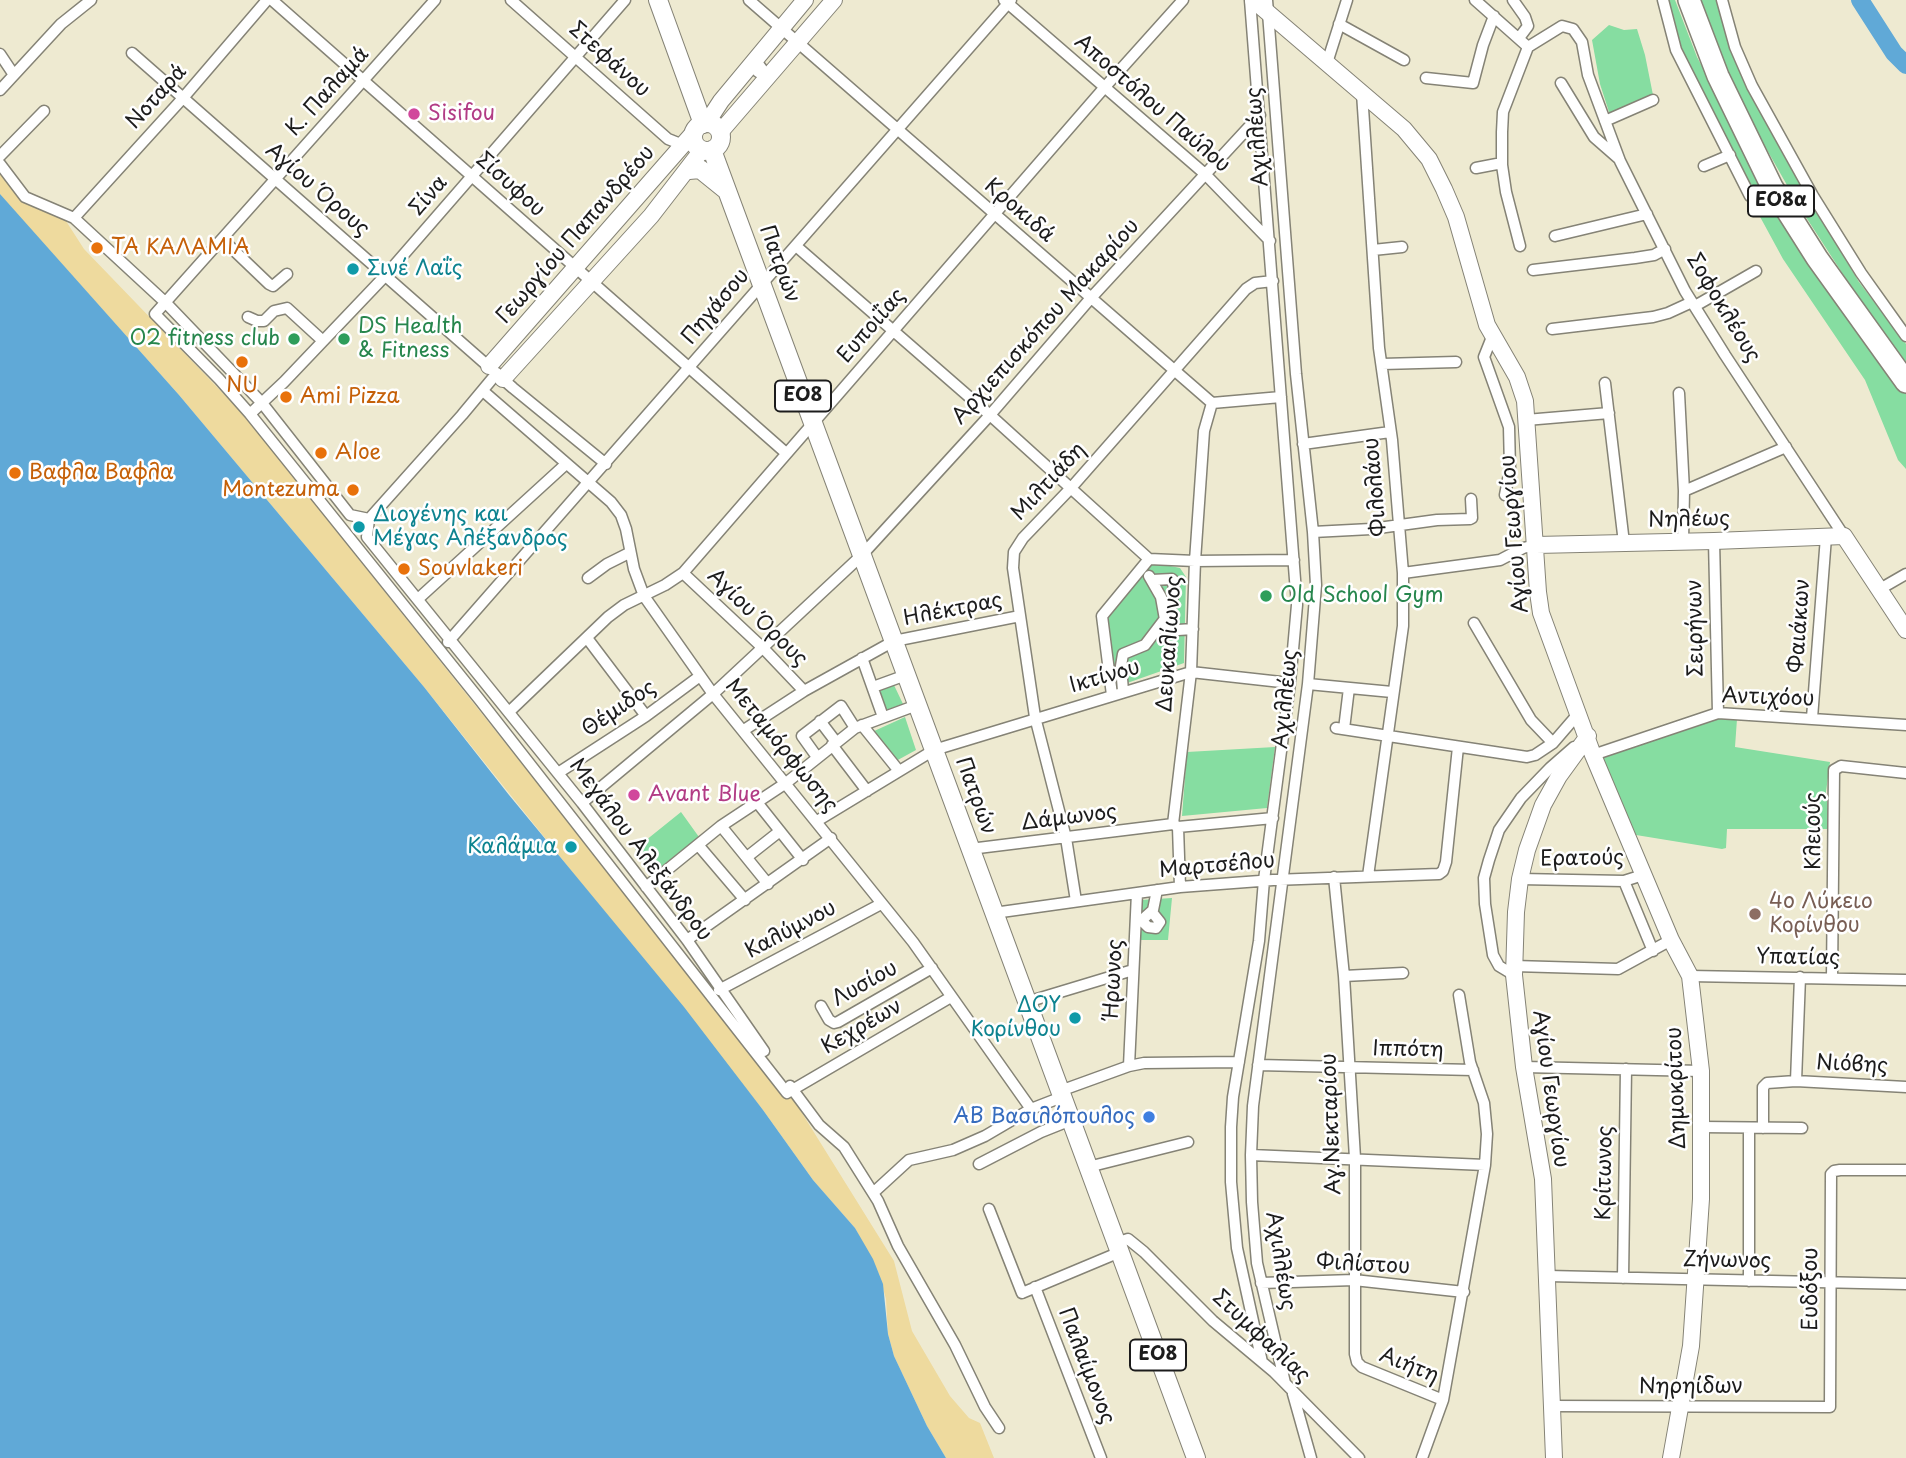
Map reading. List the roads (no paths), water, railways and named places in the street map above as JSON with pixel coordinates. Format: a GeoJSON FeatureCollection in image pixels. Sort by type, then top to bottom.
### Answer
{"type":"FeatureCollection","features":[{"type":"Feature","properties":{"kind":"highway","name":"ΕΟ8α"},"geometry":{"type":"LineString","coordinates":[[1689,0],[1718,76],[1772,187],[1830,278],[1906,382]]}},
{"type":"Feature","properties":{"kind":"main road","name":"ΕΟ8"},"geometry":{"type":"LineString","coordinates":[[658,0],[696,131],[695,144],[704,152]]}},
{"type":"Feature","properties":{"kind":"main road"},"geometry":{"type":"LineString","coordinates":[[696,131],[714,125],[700,169],[728,191]]}},
{"type":"Feature","properties":{"kind":"main road","name":"Πατρών"},"geometry":{"type":"LineString","coordinates":[[704,152],[728,191],[1088,1167],[1123,1249],[1196,1458]]}},
{"type":"Feature","properties":{"kind":"street"},"geometry":{"type":"LineString","coordinates":[[0,90],[61,23],[92,0]]}},
{"type":"Feature","properties":{"kind":"street","name":"Νοταρά"},"geometry":{"type":"LineString","coordinates":[[74,218],[267,0]]}},
{"type":"Feature","properties":{"kind":"street","name":"Σίσυφου"},"geometry":{"type":"LineString","coordinates":[[272,0],[786,453]]}},
{"type":"Feature","properties":{"kind":"street","name":"Κ. Παλαμά"},"geometry":{"type":"LineString","coordinates":[[166,303],[435,0]]}},
{"type":"Feature","properties":{"kind":"street","name":"Στεφάνου"},"geometry":{"type":"LineString","coordinates":[[511,0],[668,139],[696,131]]}},
{"type":"Feature","properties":{"kind":"street","name":"Σίνα"},"geometry":{"type":"LineString","coordinates":[[250,414],[385,276],[625,0]]}},
{"type":"Feature","properties":{"kind":"street","name":"Κροκιδά"},"geometry":{"type":"LineString","coordinates":[[750,0],[1212,403]]}},
{"type":"Feature","properties":{"kind":"street","name":"Γεωργίου Παπανδρέου"},"geometry":{"type":"LineString","coordinates":[[496,373],[593,281],[704,152],[722,130],[781,28],[805,0]]}},
{"type":"Feature","properties":{"kind":"street","name":"Γεωργίου Παπανδρέου"},"geometry":{"type":"LineString","coordinates":[[369,519],[483,391],[576,269],[713,111],[759,69],[797,42],[834,0]]}},
{"type":"Feature","properties":{"kind":"street","name":"Ευποιΐας"},"geometry":{"type":"LineString","coordinates":[[509,712],[624,605],[665,586],[683,573],[1183,0]]}},
{"type":"Feature","properties":{"kind":"street"},"geometry":{"type":"LineString","coordinates":[[1326,63],[1347,0]]}},
{"type":"Feature","properties":{"kind":"street"},"geometry":{"type":"LineString","coordinates":[[1475,0],[1528,47],[1503,112],[1502,163],[1520,246]]}},
{"type":"Feature","properties":{"kind":"street"},"geometry":{"type":"LineString","coordinates":[[1513,0],[1528,26],[1519,38]]}},
{"type":"Feature","properties":{"kind":"street"},"geometry":{"type":"LineString","coordinates":[[1663,0],[1676,50],[1749,196]]}},
{"type":"Feature","properties":{"kind":"street"},"geometry":{"type":"LineString","coordinates":[[1722,0],[1735,47],[1752,86],[1813,196],[1906,336]]}},
{"type":"Feature","properties":{"kind":"street","name":"Αποστόλου Παύλου"},"geometry":{"type":"LineString","coordinates":[[1008,1],[1205,174],[1270,241]]}},
{"type":"Feature","properties":{"kind":"street","name":"Πηγάσου"},"geometry":{"type":"LineString","coordinates":[[441,652],[1008,1]]}},
{"type":"Feature","properties":{"kind":"street","name":"Αγίου Γεωργίου"},"geometry":{"type":"LineString","coordinates":[[1260,4],[1404,129],[1429,159],[1456,217],[1492,337],[1517,377],[1525,401],[1541,613],[1588,736],[1559,776],[1543,806],[1527,850],[1520,879],[1514,971],[1524,1067],[1543,1179],[1554,1458]]}},
{"type":"Feature","properties":{"kind":"street","name":"Αχιλλέως"},"geometry":{"type":"LineString","coordinates":[[1260,4],[1260,115],[1297,618],[1254,979],[1231,1127],[1233,1209],[1245,1289],[1262,1362]]}},
{"type":"Feature","properties":{"kind":"street","name":"Αχιλλέως"},"geometry":{"type":"LineString","coordinates":[[1260,4],[1285,241],[1316,585],[1308,684],[1253,1106],[1252,1202],[1261,1283],[1311,1458]]}},
{"type":"Feature","properties":{"kind":"street"},"geometry":{"type":"LineString","coordinates":[[1426,78],[1473,83],[1482,45],[1494,16]]}},
{"type":"Feature","properties":{"kind":"street"},"geometry":{"type":"LineString","coordinates":[[1339,24],[1404,60]]}},
{"type":"Feature","properties":{"kind":"street","name":"Σοφοκλέους"},"geometry":{"type":"LineString","coordinates":[[1528,47],[1562,26],[1573,29],[1582,42],[1588,75],[1620,161],[1693,304],[1906,630]]}},
{"type":"Feature","properties":{"kind":"street","name":"Αγίου Όρους"},"geometry":{"type":"LineString","coordinates":[[132,52],[496,373],[606,464]]}},
{"type":"Feature","properties":{"kind":"street"},"geometry":{"type":"LineString","coordinates":[[0,54],[14,75]]}},
{"type":"Feature","properties":{"kind":"street"},"geometry":{"type":"LineString","coordinates":[[1561,83],[1594,137],[1620,161]]}},
{"type":"Feature","properties":{"kind":"street","name":"Φιλολάου"},"geometry":{"type":"LineString","coordinates":[[1362,93],[1382,364],[1403,573],[1403,626],[1368,876]]}},
{"type":"Feature","properties":{"kind":"street"},"geometry":{"type":"LineString","coordinates":[[1605,121],[1653,100]]}},
{"type":"Feature","properties":{"kind":"street"},"geometry":{"type":"LineString","coordinates":[[0,156],[44,111]]}},
{"type":"Feature","properties":{"kind":"street","name":"Αρχιεπισκόπου Μακαρίου"},"geometry":{"type":"LineString","coordinates":[[582,803],[764,649],[862,555],[990,415],[1090,299],[1260,115]]}},
{"type":"Feature","properties":{"kind":"street"},"geometry":{"type":"LineString","coordinates":[[1704,166],[1730,155]]}},
{"type":"Feature","properties":{"kind":"street"},"geometry":{"type":"LineString","coordinates":[[1476,168],[1502,163]]}},
{"type":"Feature","properties":{"kind":"street"},"geometry":{"type":"LineString","coordinates":[[0,164],[25,197],[74,218],[166,303],[262,403],[350,515],[369,519]]}},
{"type":"Feature","properties":{"kind":"street"},"geometry":{"type":"LineString","coordinates":[[1555,236],[1647,214]]}},
{"type":"Feature","properties":{"kind":"street"},"geometry":{"type":"LineString","coordinates":[[222,239],[269,284],[273,286],[287,274]]}},
{"type":"Feature","properties":{"kind":"street"},"geometry":{"type":"LineString","coordinates":[[796,246],[990,415],[1149,559],[1294,560]]}},
{"type":"Feature","properties":{"kind":"street"},"geometry":{"type":"LineString","coordinates":[[1373,250],[1402,247]]}},
{"type":"Feature","properties":{"kind":"street"},"geometry":{"type":"LineString","coordinates":[[1534,270],[1654,255],[1665,249]]}},
{"type":"Feature","properties":{"kind":"street"},"geometry":{"type":"LineString","coordinates":[[1552,329],[1668,313],[1693,304],[1756,271]]}},
{"type":"Feature","properties":{"kind":"street","name":"Μιλτιάδη"},"geometry":{"type":"LineString","coordinates":[[1076,901],[1066,838],[1035,717],[1012,561],[1014,552],[1023,538],[1071,488],[1250,285],[1273,281]]}},
{"type":"Feature","properties":{"kind":"street"},"geometry":{"type":"LineString","coordinates":[[166,303],[155,314],[250,414],[441,652],[787,1093],[792,1089],[813,1119],[844,1147],[873,1193],[898,1245],[955,1345],[985,1407],[999,1428]]}},
{"type":"Feature","properties":{"kind":"street"},"geometry":{"type":"LineString","coordinates":[[248,317],[264,321],[274,311],[287,308],[323,341]]}},
{"type":"Feature","properties":{"kind":"street"},"geometry":{"type":"LineString","coordinates":[[1492,337],[1484,356],[1509,427],[1510,469],[1505,495]]}},
{"type":"Feature","properties":{"kind":"street"},"geometry":{"type":"LineString","coordinates":[[1382,364],[1456,362]]}},
{"type":"Feature","properties":{"kind":"street"},"geometry":{"type":"LineString","coordinates":[[1605,383],[1624,543]]}},
{"type":"Feature","properties":{"kind":"street","name":"Μεταμόρφωσης"},"geometry":{"type":"LineString","coordinates":[[483,391],[611,502],[621,515],[629,553],[644,596],[713,694],[831,838],[932,968],[1031,1109]]}},
{"type":"Feature","properties":{"kind":"street"},"geometry":{"type":"LineString","coordinates":[[1679,393],[1684,491],[1683,541]]}},
{"type":"Feature","properties":{"kind":"street"},"geometry":{"type":"LineString","coordinates":[[1212,403],[1281,397]]}},
{"type":"Feature","properties":{"kind":"street","name":"Δευκαλίωνος"},"geometry":{"type":"LineString","coordinates":[[1180,887],[1175,826],[1191,672],[1204,431],[1212,403]]}},
{"type":"Feature","properties":{"kind":"street"},"geometry":{"type":"LineString","coordinates":[[1526,420],[1609,413]]}},
{"type":"Feature","properties":{"kind":"street"},"geometry":{"type":"LineString","coordinates":[[1303,444],[1390,432]]}},
{"type":"Feature","properties":{"kind":"street"},"geometry":{"type":"LineString","coordinates":[[1684,491],[1786,447]]}},
{"type":"Feature","properties":{"kind":"street"},"geometry":{"type":"LineString","coordinates":[[418,599],[566,464]]}},
{"type":"Feature","properties":{"kind":"street"},"geometry":{"type":"LineString","coordinates":[[1313,532],[1470,519],[1471,499]]}},
{"type":"Feature","properties":{"kind":"street","name":"Μεγάλου Αλεξάνδρου"},"geometry":{"type":"LineString","coordinates":[[369,519],[366,535],[582,803],[687,940],[792,1089]]}},
{"type":"Feature","properties":{"kind":"street","name":"Νηλέως"},"geometry":{"type":"LineString","coordinates":[[1536,545],[1844,536]]}},
{"type":"Feature","properties":{"kind":"street","name":"Φαιάκων"},"geometry":{"type":"LineString","coordinates":[[1812,718],[1825,537]]}},
{"type":"Feature","properties":{"kind":"street","name":"Σειρήνων"},"geometry":{"type":"LineString","coordinates":[[1714,541],[1718,713]]}},
{"type":"Feature","properties":{"kind":"street"},"geometry":{"type":"LineString","coordinates":[[1403,573],[1500,560],[1523,548],[1536,545]]}},
{"type":"Feature","properties":{"kind":"street"},"geometry":{"type":"LineString","coordinates":[[588,578],[629,553]]}},
{"type":"Feature","properties":{"kind":"street"},"geometry":{"type":"LineString","coordinates":[[1118,693],[1101,616],[1149,559]]}},
{"type":"Feature","properties":{"kind":"street"},"geometry":{"type":"LineString","coordinates":[[1142,569],[1152,580],[1163,602],[1164,620],[1171,628],[1193,629]]}},
{"type":"Feature","properties":{"kind":"street","name":"Αγίου Όρους"},"geometry":{"type":"LineString","coordinates":[[683,573],[764,649],[804,691]]}},
{"type":"Feature","properties":{"kind":"street"},"geometry":{"type":"LineString","coordinates":[[1880,589],[1906,574]]}},
{"type":"Feature","properties":{"kind":"street"},"geometry":{"type":"LineString","coordinates":[[1118,693],[1123,654],[1145,645],[1164,620],[1172,604],[1174,581],[1152,580]]}},
{"type":"Feature","properties":{"kind":"street","name":"Ηλέκτρας"},"geometry":{"type":"LineString","coordinates":[[744,730],[804,691],[894,641],[1020,616]]}},
{"type":"Feature","properties":{"kind":"street"},"geometry":{"type":"LineString","coordinates":[[1474,623],[1531,720],[1553,743]]}},
{"type":"Feature","properties":{"kind":"street"},"geometry":{"type":"LineString","coordinates":[[587,638],[646,716]]}},
{"type":"Feature","properties":{"kind":"street"},"geometry":{"type":"LineString","coordinates":[[862,658],[883,717]]}},
{"type":"Feature","properties":{"kind":"street","name":"Ικτίνου"},"geometry":{"type":"LineString","coordinates":[[817,821],[934,750],[1035,717],[1191,672],[1290,683]]}},
{"type":"Feature","properties":{"kind":"street"},"geometry":{"type":"LineString","coordinates":[[873,687],[906,675]]}},
{"type":"Feature","properties":{"kind":"street","name":"Θέμιδος"},"geometry":{"type":"LineString","coordinates":[[558,773],[646,716],[700,676]]}},
{"type":"Feature","properties":{"kind":"street"},"geometry":{"type":"LineString","coordinates":[[1308,684],[1392,692]]}},
{"type":"Feature","properties":{"kind":"street"},"geometry":{"type":"LineString","coordinates":[[1349,688],[1340,728],[1527,757],[1553,743],[1578,714]]}},
{"type":"Feature","properties":{"kind":"street"},"geometry":{"type":"LineString","coordinates":[[817,757],[802,736],[842,705],[899,771]]}},
{"type":"Feature","properties":{"kind":"street"},"geometry":{"type":"LineString","coordinates":[[646,887],[721,826],[786,783],[859,726],[917,705]]}},
{"type":"Feature","properties":{"kind":"street","name":"Αντιχόου"},"geometry":{"type":"LineString","coordinates":[[1593,755],[1718,713],[1906,725]]}},
{"type":"Feature","properties":{"kind":"street"},"geometry":{"type":"LineString","coordinates":[[820,721],[867,791]]}},
{"type":"Feature","properties":{"kind":"street"},"geometry":{"type":"LineString","coordinates":[[1588,736],[1550,768],[1521,798],[1499,830],[1485,878],[1485,904],[1493,955],[1499,966],[1514,971],[1618,969],[1671,940]]}},
{"type":"Feature","properties":{"kind":"street","name":"Δημοκρίτου"},"geometry":{"type":"LineString","coordinates":[[1588,736],[1593,755],[1643,875],[1690,976],[1700,1071],[1701,1199],[1690,1346],[1671,1458]]}},
{"type":"Feature","properties":{"kind":"street","name":"Μαρτσέλου"},"geometry":{"type":"LineString","coordinates":[[994,913],[1180,887],[1283,879],[1435,875],[1443,872],[1446,862],[1458,747]]}},
{"type":"Feature","properties":{"kind":"street","name":"Κλειούς"},"geometry":{"type":"LineString","coordinates":[[1832,978],[1835,768],[1906,773]]}},
{"type":"Feature","properties":{"kind":"street"},"geometry":{"type":"LineString","coordinates":[[756,801],[803,860]]}},
{"type":"Feature","properties":{"kind":"street","name":"Δάμωνος"},"geometry":{"type":"LineString","coordinates":[[970,849],[1273,818]]}},
{"type":"Feature","properties":{"kind":"street"},"geometry":{"type":"LineString","coordinates":[[721,826],[768,884]]}},
{"type":"Feature","properties":{"kind":"street"},"geometry":{"type":"LineString","coordinates":[[747,857],[780,831]]}},
{"type":"Feature","properties":{"kind":"street"},"geometry":{"type":"LineString","coordinates":[[687,940],[831,838]]}},
{"type":"Feature","properties":{"kind":"street"},"geometry":{"type":"LineString","coordinates":[[699,846],[746,900]]}},
{"type":"Feature","properties":{"kind":"street","name":"Ερατούς"},"geometry":{"type":"LineString","coordinates":[[1520,879],[1624,881],[1643,875]]}},
{"type":"Feature","properties":{"kind":"street","name":"Αγ.Νεκταρίου"},"geometry":{"type":"LineString","coordinates":[[1334,877],[1344,976],[1355,1158],[1355,1354],[1357,1363],[1362,1367]]}},
{"type":"Feature","properties":{"kind":"street"},"geometry":{"type":"LineString","coordinates":[[1624,881],[1653,951]]}},
{"type":"Feature","properties":{"kind":"street"},"geometry":{"type":"LineString","coordinates":[[1152,912],[1157,890]]}},
{"type":"Feature","properties":{"kind":"street","name":"Ήρωνος"},"geometry":{"type":"LineString","coordinates":[[1129,1066],[1137,893]]}},
{"type":"Feature","properties":{"kind":"street","name":"Καλύμνου"},"geometry":{"type":"LineString","coordinates":[[719,989],[881,904]]}},
{"type":"Feature","properties":{"kind":"street","name":"Λυσίου"},"geometry":{"type":"LineString","coordinates":[[821,1006],[829,1020],[838,1022],[932,968]]}},
{"type":"Feature","properties":{"kind":"street"},"geometry":{"type":"LineString","coordinates":[[1027,1002],[1133,970]]}},
{"type":"Feature","properties":{"kind":"street"},"geometry":{"type":"LineString","coordinates":[[1344,976],[1403,973]]}},
{"type":"Feature","properties":{"kind":"street","name":"Υπατίας"},"geometry":{"type":"LineString","coordinates":[[1690,976],[1906,981]]}},
{"type":"Feature","properties":{"kind":"street"},"geometry":{"type":"LineString","coordinates":[[1796,1081],[1800,977]]}},
{"type":"Feature","properties":{"kind":"street"},"geometry":{"type":"LineString","coordinates":[[1422,1458],[1443,1400],[1485,1165],[1487,1134],[1484,1103],[1473,1070],[1459,995]]}},
{"type":"Feature","properties":{"kind":"street","name":"Κεχρέων"},"geometry":{"type":"LineString","coordinates":[[792,1089],[951,998]]}},
{"type":"Feature","properties":{"kind":"street"},"geometry":{"type":"LineString","coordinates":[[873,1193],[909,1160],[953,1150],[985,1136],[1061,1094],[1129,1066],[1164,1062],[1239,1062]]}},
{"type":"Feature","properties":{"kind":"street","name":"Ιππότη"},"geometry":{"type":"LineString","coordinates":[[1258,1065],[1473,1070]]}},
{"type":"Feature","properties":{"kind":"street"},"geometry":{"type":"LineString","coordinates":[[1524,1067],[1700,1071]]}},
{"type":"Feature","properties":{"kind":"street","name":"Κρίτωνος"},"geometry":{"type":"LineString","coordinates":[[1623,1278],[1626,1069]]}},
{"type":"Feature","properties":{"kind":"street","name":"Νιόβης"},"geometry":{"type":"LineString","coordinates":[[1763,1128],[1764,1084],[1796,1081],[1906,1087]]}},
{"type":"Feature","properties":{"kind":"street"},"geometry":{"type":"LineString","coordinates":[[979,1164],[1041,1132],[1071,1120]]}},
{"type":"Feature","properties":{"kind":"street"},"geometry":{"type":"LineString","coordinates":[[1701,1127],[1802,1128]]}},
{"type":"Feature","properties":{"kind":"street"},"geometry":{"type":"LineString","coordinates":[[1749,1128],[1749,1281]]}},
{"type":"Feature","properties":{"kind":"street"},"geometry":{"type":"LineString","coordinates":[[1088,1167],[1188,1142]]}},
{"type":"Feature","properties":{"kind":"street"},"geometry":{"type":"LineString","coordinates":[[1251,1155],[1485,1165]]}},
{"type":"Feature","properties":{"kind":"street","name":"Ευδόξου"},"geometry":{"type":"LineString","coordinates":[[1830,1407],[1831,1178],[1834,1171],[1906,1170]]}},
{"type":"Feature","properties":{"kind":"street"},"geometry":{"type":"LineString","coordinates":[[989,1209],[1022,1293],[1123,1249]]}},
{"type":"Feature","properties":{"kind":"street","name":"Στυμφαλίας"},"geometry":{"type":"LineString","coordinates":[[1123,1249],[1262,1362],[1359,1458]]}},
{"type":"Feature","properties":{"kind":"street","name":"Ζήνωνος"},"geometry":{"type":"LineString","coordinates":[[1548,1276],[1906,1284]]}},
{"type":"Feature","properties":{"kind":"street","name":"Φιλίστου"},"geometry":{"type":"LineString","coordinates":[[1261,1283],[1354,1280],[1464,1292]]}},
{"type":"Feature","properties":{"kind":"street","name":"Παλαίμονος"},"geometry":{"type":"LineString","coordinates":[[1035,1287],[1101,1458]]}},
{"type":"Feature","properties":{"kind":"street","name":"Αιήτη"},"geometry":{"type":"LineString","coordinates":[[1362,1367],[1443,1400]]}},
{"type":"Feature","properties":{"kind":"street","name":"Νηρηίδων"},"geometry":{"type":"LineString","coordinates":[[1552,1406],[1830,1407]]}},
{"type":"Feature","properties":{"kind":"water"},"geometry":{"type":"Polygon","coordinates":[[[0,194],[179,395],[424,687],[509,795],[684,1007],[813,1180],[855,1228],[873,1259],[883,1284],[888,1334],[894,1356],[927,1426],[946,1458],[0,1458],[0,194]]]}},
{"type":"Feature","properties":{"kind":"waterway"},"geometry":{"type":"LineString","coordinates":[[1860,0],[1894,53],[1906,65]]}},
{"type":"Feature","properties":{"kind":"place","name":"Sisifou"},"geometry":{"type":"Point","coordinates":[414,114]}},
{"type":"Feature","properties":{"kind":"place","name":"ΤΑ ΚΑΛΑΜΙΑ"},"geometry":{"type":"Point","coordinates":[97,248]}},
{"type":"Feature","properties":{"kind":"place","name":"Σινέ Λαΐς"},"geometry":{"type":"Point","coordinates":[353,269]}},
{"type":"Feature","properties":{"kind":"place","name":"O2 fitness club"},"geometry":{"type":"Point","coordinates":[294,339]}},
{"type":"Feature","properties":{"kind":"place","name":"DS Health & Fitness"},"geometry":{"type":"Point","coordinates":[344,339]}},
{"type":"Feature","properties":{"kind":"place","name":"NU"},"geometry":{"type":"Point","coordinates":[242,362]}},
{"type":"Feature","properties":{"kind":"place","name":"Ami Pizza"},"geometry":{"type":"Point","coordinates":[286,397]}},
{"type":"Feature","properties":{"kind":"place","name":"Aloe"},"geometry":{"type":"Point","coordinates":[321,453]}},
{"type":"Feature","properties":{"kind":"place","name":"Βαφλα Βαφλα"},"geometry":{"type":"Point","coordinates":[15,473]}},
{"type":"Feature","properties":{"kind":"place","name":"Montezuma"},"geometry":{"type":"Point","coordinates":[353,490]}},
{"type":"Feature","properties":{"kind":"place","name":"Διογένης και Μέγας Αλέξανδρος"},"geometry":{"type":"Point","coordinates":[359,527]}},
{"type":"Feature","properties":{"kind":"place","name":"Souvlakeri"},"geometry":{"type":"Point","coordinates":[404,569]}},
{"type":"Feature","properties":{"kind":"place","name":"Old School Gym"},"geometry":{"type":"Point","coordinates":[1266,596]}},
{"type":"Feature","properties":{"kind":"place","name":"Avant Blue"},"geometry":{"type":"Point","coordinates":[634,795]}},
{"type":"Feature","properties":{"kind":"place","name":"Καλάμια"},"geometry":{"type":"Point","coordinates":[571,847]}},
{"type":"Feature","properties":{"kind":"place","name":"4ο Λύκειο Κορίνθου"},"geometry":{"type":"Point","coordinates":[1755,914]}},
{"type":"Feature","properties":{"kind":"place","name":"ΔΟΥ Κορίνθου"},"geometry":{"type":"Point","coordinates":[1075,1018]}},
{"type":"Feature","properties":{"kind":"place","name":"ΑΒ Βασιλόπουλος"},"geometry":{"type":"Point","coordinates":[1149,1117]}}]}
